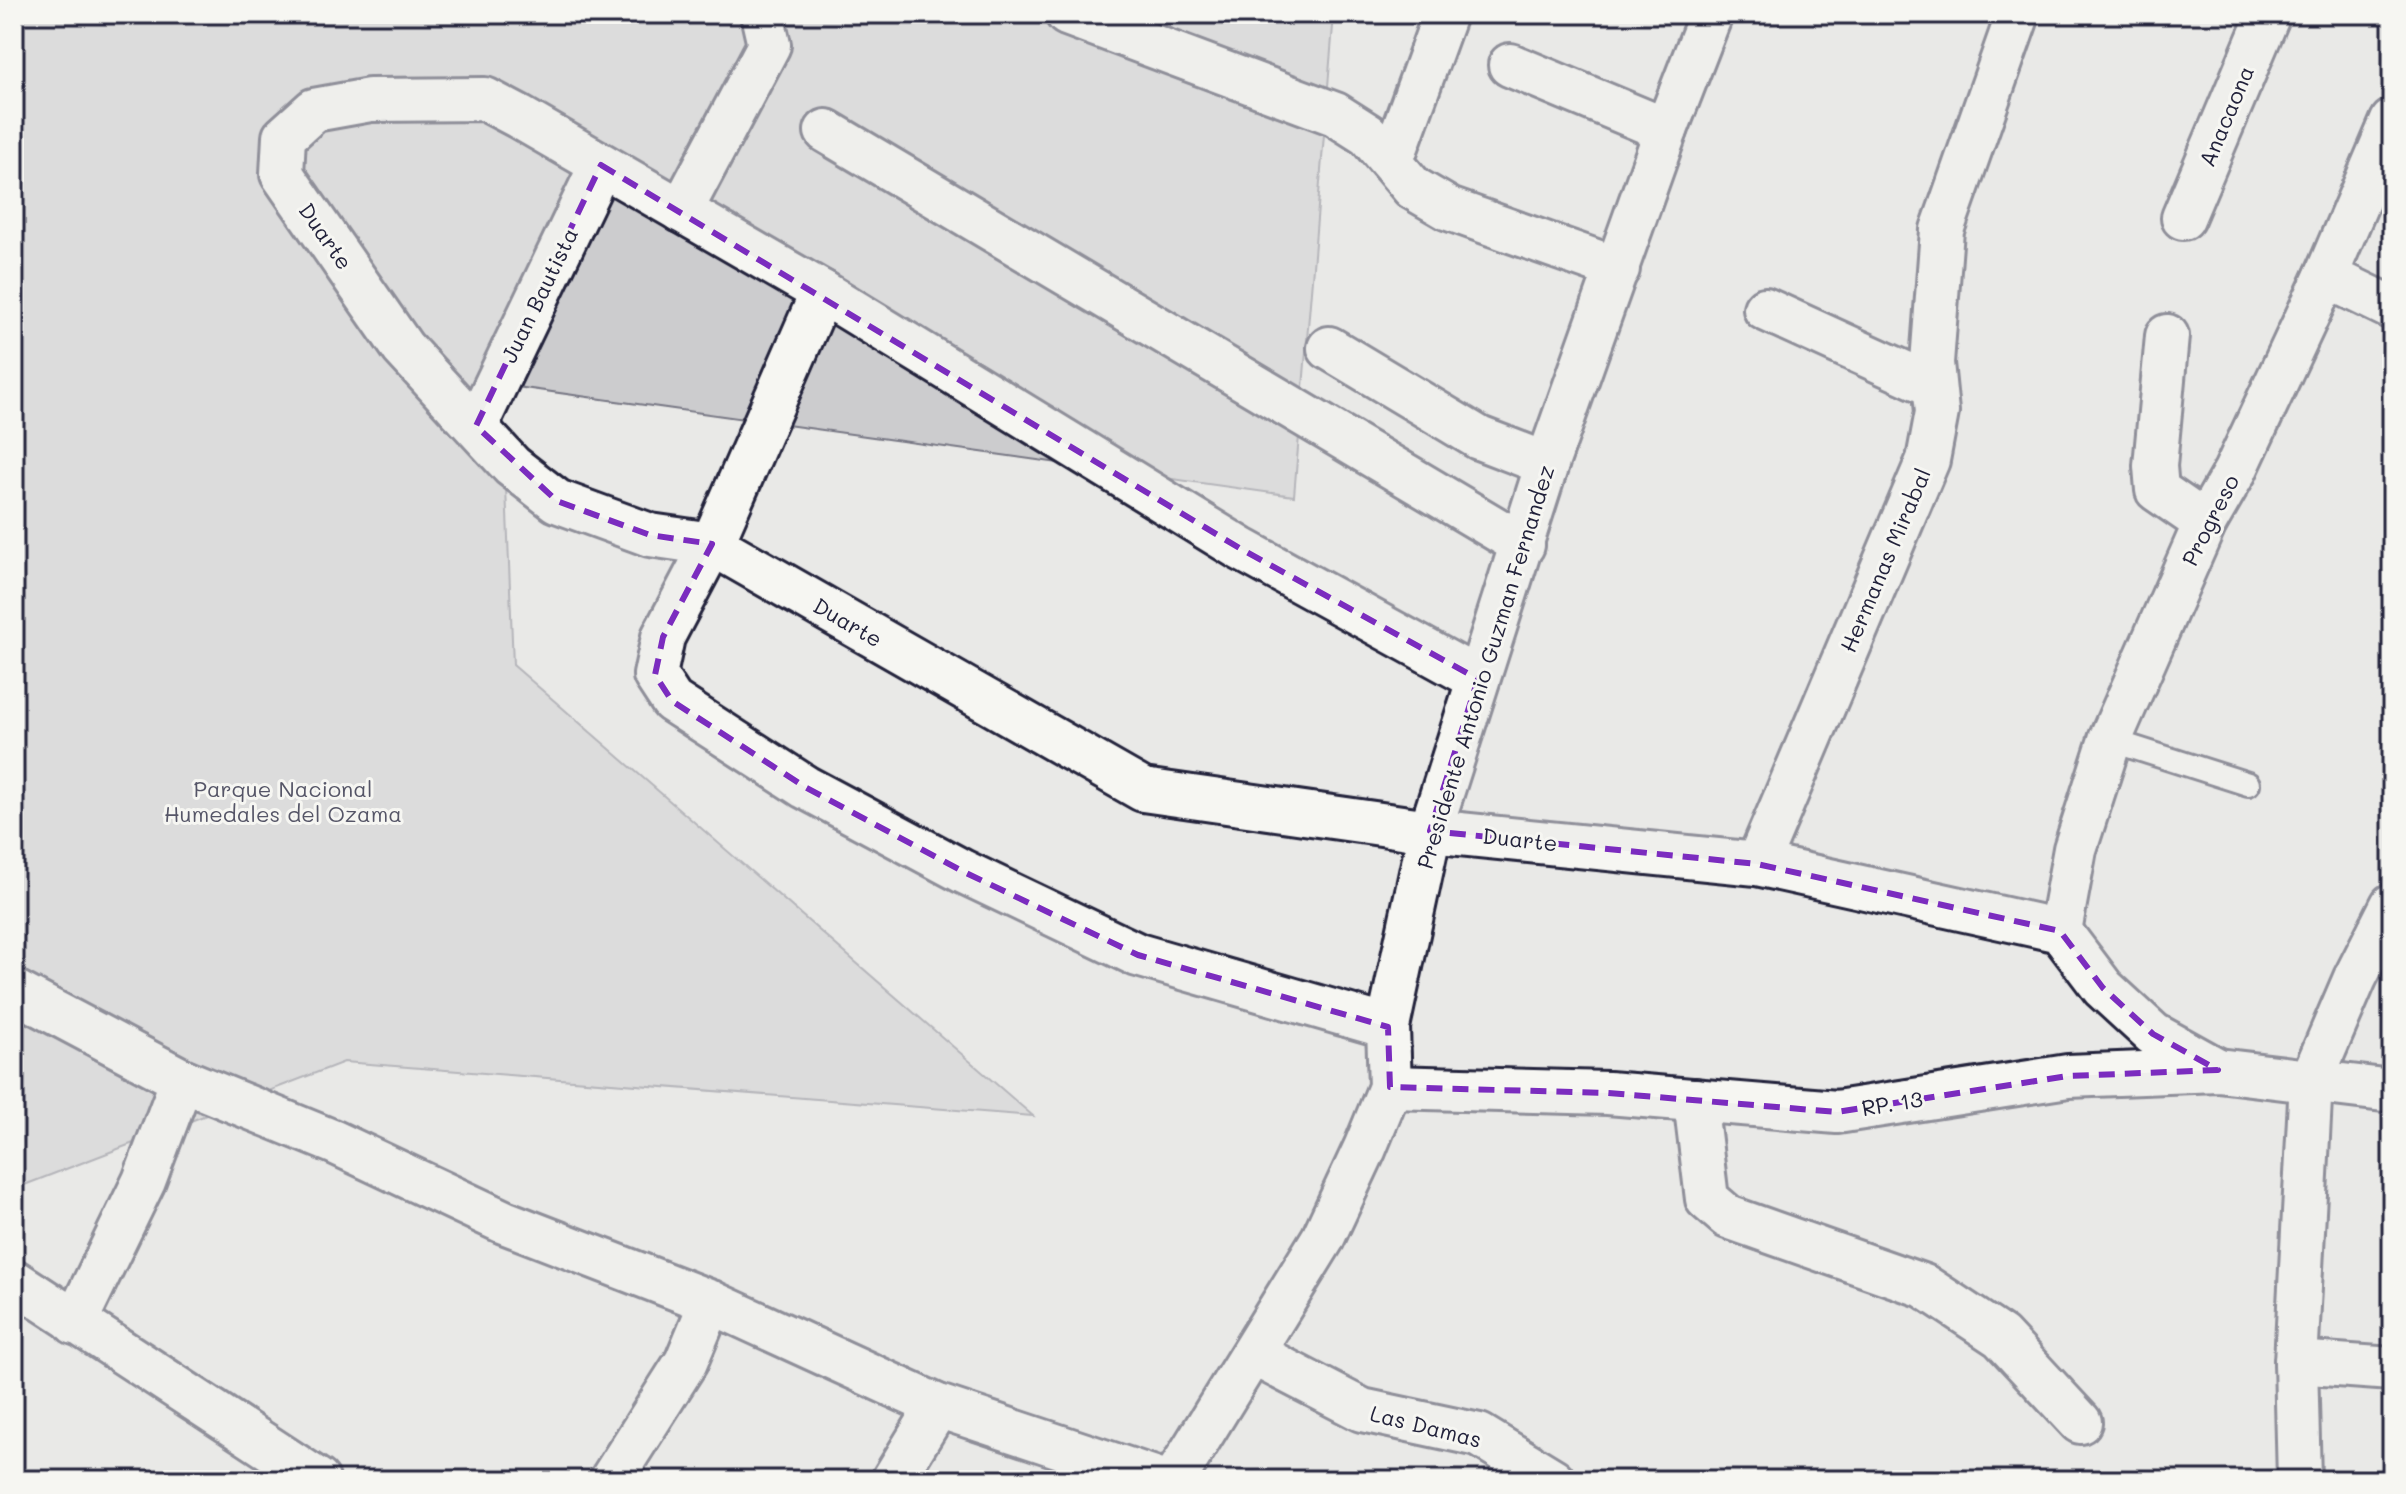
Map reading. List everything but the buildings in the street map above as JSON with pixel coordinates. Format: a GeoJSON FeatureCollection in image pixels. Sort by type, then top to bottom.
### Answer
{"type":"FeatureCollection","features":[{"type":"Feature","properties":{"kind":"street"},"geometry":{"type":"LineString","coordinates":[[681,211],[769,45],[762,14]]}},
{"type":"Feature","properties":{"kind":"street"},"geometry":{"type":"LineString","coordinates":[[1067,14],[1335,114],[1368,135],[1413,188],[1449,209],[1618,269]]}},
{"type":"Feature","properties":{"kind":"street"},"geometry":{"type":"LineString","coordinates":[[1392,160],[1445,14]]}},
{"type":"Feature","properties":{"kind":"street","name":"Presidente Antonio Guzman Fernandez"},"geometry":{"type":"LineString","coordinates":[[1174,1480],[1323,1238],[1390,1087],[1388,1027],[1430,831],[1547,464],[1666,130],[1711,14]]}},
{"type":"Feature","properties":{"kind":"street","name":"Hermanas Mirabal"},"geometry":{"type":"LineString","coordinates":[[1757,864],[1928,460],[1937,412],[1932,363],[1942,230],[2018,14]]}},
{"type":"Feature","properties":{"kind":"street","name":"Anacaona"},"geometry":{"type":"LineString","coordinates":[[2183,218],[2269,14]]}},
{"type":"Feature","properties":{"kind":"street"},"geometry":{"type":"LineString","coordinates":[[1510,65],[1666,130]]}},
{"type":"Feature","properties":{"kind":"street","name":"Duarte"},"geometry":{"type":"LineString","coordinates":[[601,165],[485,99],[370,100],[314,110],[284,137],[282,174],[403,348],[512,466],[557,501],[650,535],[712,544],[1143,790],[1430,831],[1757,864],[2060,931]]}},
{"type":"Feature","properties":{"kind":"street","name":"Progreso"},"geometry":{"type":"LineString","coordinates":[[2060,931],[2075,849],[2110,740],[2205,523],[2235,471],[2326,276],[2392,121]]}},
{"type":"Feature","properties":{"kind":"street"},"geometry":{"type":"LineString","coordinates":[[826,131],[1523,545]]}},
{"type":"Feature","properties":{"kind":"street"},"geometry":{"type":"LineString","coordinates":[[601,165],[822,292],[1241,549],[1478,679]]}},
{"type":"Feature","properties":{"kind":"street","name":"Juan Bautista"},"geometry":{"type":"LineString","coordinates":[[476,426],[601,165]]}},
{"type":"Feature","properties":{"kind":"street"},"geometry":{"type":"LineString","coordinates":[[2326,276],[2392,308]]}},
{"type":"Feature","properties":{"kind":"street"},"geometry":{"type":"LineString","coordinates":[[822,292],[712,544],[663,637],[655,675],[672,701],[805,787],[962,871],[1138,955],[1388,1027]]}},
{"type":"Feature","properties":{"kind":"street"},"geometry":{"type":"LineString","coordinates":[[1765,309],[1934,386]]}},
{"type":"Feature","properties":{"kind":"street"},"geometry":{"type":"LineString","coordinates":[[2167,336],[2155,466],[2157,490],[2205,523]]}},
{"type":"Feature","properties":{"kind":"street"},"geometry":{"type":"LineString","coordinates":[[1329,348],[1479,438],[1547,464]]}},
{"type":"Feature","properties":{"kind":"street"},"geometry":{"type":"LineString","coordinates":[[2299,1480],[2296,1362],[2311,1081],[2355,978],[2392,905]]}},
{"type":"Feature","properties":{"kind":"street"},"geometry":{"type":"LineString","coordinates":[[2060,931],[2103,988],[2153,1034],[2218,1070]]}},
{"type":"Feature","properties":{"kind":"street"},"geometry":{"type":"LineString","coordinates":[[14,991],[182,1080],[334,1142],[504,1222],[711,1302],[938,1406],[1160,1480]]}},
{"type":"Feature","properties":{"kind":"street","name":"RP. 13"},"geometry":{"type":"LineString","coordinates":[[1390,1087],[1608,1093],[1837,1112],[2068,1076],[2218,1070],[2392,1091]]}},
{"type":"Feature","properties":{"kind":"street"},"geometry":{"type":"LineString","coordinates":[[75,1323],[144,1181],[182,1080]]}},
{"type":"Feature","properties":{"kind":"street"},"geometry":{"type":"LineString","coordinates":[[1695,1100],[1707,1199],[1728,1217],[1924,1286],[2001,1337],[2080,1422]]}},
{"type":"Feature","properties":{"kind":"street"},"geometry":{"type":"LineString","coordinates":[[14,1281],[318,1480]]}},
{"type":"Feature","properties":{"kind":"street"},"geometry":{"type":"LineString","coordinates":[[611,1480],[686,1362],[711,1302]]}},
{"type":"Feature","properties":{"kind":"street","name":"Las Damas"},"geometry":{"type":"LineString","coordinates":[[1254,1354],[1362,1410],[1479,1435],[1553,1480]]}},
{"type":"Feature","properties":{"kind":"street"},"geometry":{"type":"LineString","coordinates":[[2296,1362],[2392,1369]]}},
{"type":"Feature","properties":{"kind":"street"},"geometry":{"type":"LineString","coordinates":[[893,1480],[938,1406]]}},
{"type":"Feature","properties":{"kind":"lane"},"geometry":{"type":"LineString","coordinates":[[2110,740],[2248,784]]}},
{"type":"Feature","properties":{"kind":"highlighted area"},"geometry":{"type":"Polygon","coordinates":[[[601,165],[1241,549],[1478,679],[1430,831],[1757,864],[2060,931],[2103,988],[2153,1034],[2218,1070],[2068,1076],[1837,1112],[1608,1093],[1390,1087],[1388,1027],[1138,955],[962,871],[805,787],[672,701],[655,675],[663,637],[712,544],[650,535],[557,501],[476,426],[601,165]]]}},
{"type":"Feature","properties":{"kind":"green space","name":"Parque Nacional Humedales del Ozama"},"geometry":{"type":"Polygon","coordinates":[[[14,14],[1334,14],[1294,496],[502,385],[513,665],[1033,1116],[344,1062],[14,1189],[14,14]]]}}]}
